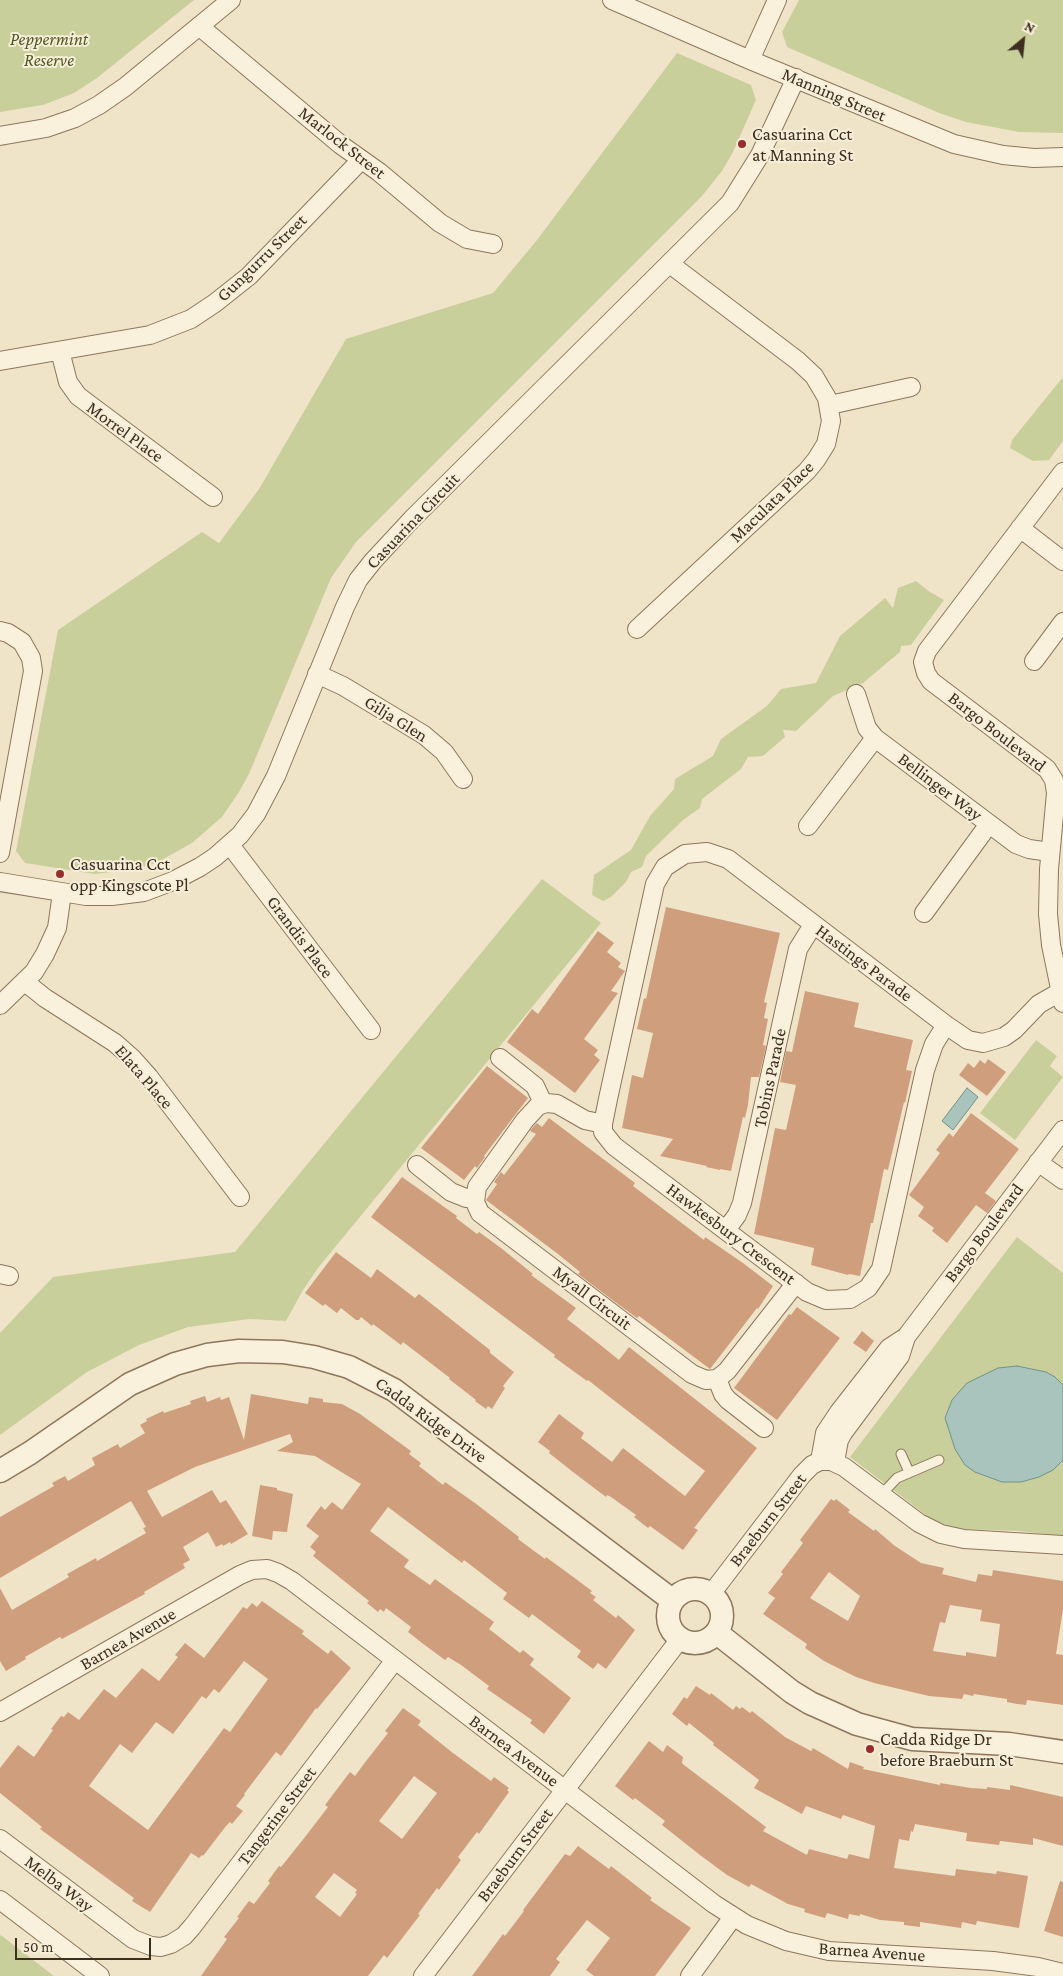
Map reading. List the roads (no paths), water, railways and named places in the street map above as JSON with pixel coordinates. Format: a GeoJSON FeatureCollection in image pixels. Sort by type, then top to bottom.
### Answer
{"type":"FeatureCollection","features":[{"type":"Feature","properties":{"kind":"street"},"geometry":{"type":"LineString","coordinates":[[0,136],[46,128],[88,112],[125,87],[231,0]]}},
{"type":"Feature","properties":{"kind":"street","name":"Manning Street"},"geometry":{"type":"LineString","coordinates":[[612,0],[750,60],[954,144],[1002,155],[1063,158]]}},
{"type":"Feature","properties":{"kind":"street"},"geometry":{"type":"LineString","coordinates":[[750,60],[777,0]]}},
{"type":"Feature","properties":{"kind":"street","name":"Marlock Street"},"geometry":{"type":"LineString","coordinates":[[199,26],[448,229],[467,239],[492,244]]}},
{"type":"Feature","properties":{"kind":"street","name":"Casuarina Circuit"},"geometry":{"type":"LineString","coordinates":[[0,882],[62,893],[99,896],[144,892],[187,874],[215,857],[230,845],[249,824],[266,796],[358,580],[373,561],[634,297],[670,264],[730,203],[742,187],[760,155],[796,78]]}},
{"type":"Feature","properties":{"kind":"street","name":"Gungurru Street"},"geometry":{"type":"LineString","coordinates":[[0,360],[150,335],[178,325],[203,312],[249,276],[361,160]]}},
{"type":"Feature","properties":{"kind":"street","name":"Maculata Place"},"geometry":{"type":"LineString","coordinates":[[637,629],[812,466],[820,455],[828,436],[831,421],[830,405],[824,390],[814,376],[670,264]]}},
{"type":"Feature","properties":{"kind":"street","name":"Morrel Place"},"geometry":{"type":"LineString","coordinates":[[60,351],[67,378],[78,396],[213,497]]}},
{"type":"Feature","properties":{"kind":"street"},"geometry":{"type":"LineString","coordinates":[[830,405],[911,387]]}},
{"type":"Feature","properties":{"kind":"street","name":"Bargo Boulevard"},"geometry":{"type":"LineString","coordinates":[[1062,998],[1051,945],[1048,914],[1050,852],[1056,793],[1054,780],[1050,772],[931,681],[924,666],[924,659],[928,651],[1063,472]]}},
{"type":"Feature","properties":{"kind":"street"},"geometry":{"type":"LineString","coordinates":[[1020,528],[1063,561]]}},
{"type":"Feature","properties":{"kind":"street"},"geometry":{"type":"LineString","coordinates":[[1034,660],[1063,622]]}},
{"type":"Feature","properties":{"kind":"street"},"geometry":{"type":"LineString","coordinates":[[0,631],[8,633],[22,642],[31,658],[34,671],[0,853]]}},
{"type":"Feature","properties":{"kind":"street","name":"Gilja Glen"},"geometry":{"type":"LineString","coordinates":[[317,674],[343,686],[424,735],[444,752],[463,779]]}},
{"type":"Feature","properties":{"kind":"street","name":"Bellinger Way"},"geometry":{"type":"LineString","coordinates":[[856,694],[868,728],[875,738],[1020,847],[1050,852]]}},
{"type":"Feature","properties":{"kind":"street"},"geometry":{"type":"LineString","coordinates":[[808,826],[875,738]]}},
{"type":"Feature","properties":{"kind":"street"},"geometry":{"type":"LineString","coordinates":[[924,913],[989,824]]}},
{"type":"Feature","properties":{"kind":"street","name":"Grandis Place"},"geometry":{"type":"LineString","coordinates":[[230,845],[371,1030]]}},
{"type":"Feature","properties":{"kind":"street","name":"Hastings Parade"},"geometry":{"type":"LineString","coordinates":[[603,1124],[657,880],[665,867],[679,857],[693,852],[707,852],[718,855],[733,863],[946,1025],[973,1042],[983,1043],[996,1040],[1014,1030],[1043,1000],[1062,998]]}},
{"type":"Feature","properties":{"kind":"street"},"geometry":{"type":"LineString","coordinates":[[0,1005],[25,982],[40,963],[54,936],[62,893]]}},
{"type":"Feature","properties":{"kind":"street","name":"Tobins Parade"},"geometry":{"type":"LineString","coordinates":[[726,1230],[737,1215],[742,1203],[798,949],[813,925]]}},
{"type":"Feature","properties":{"kind":"street","name":"Elata Place"},"geometry":{"type":"LineString","coordinates":[[25,982],[45,998],[115,1043],[132,1058],[149,1077],[240,1197]]}},
{"type":"Feature","properties":{"kind":"street","name":"Hawkesbury Crescent"},"geometry":{"type":"LineString","coordinates":[[603,1124],[605,1136],[614,1146],[796,1283],[820,1298],[832,1301],[856,1296],[875,1281],[883,1261],[926,1065],[934,1044],[946,1025]]}},
{"type":"Feature","properties":{"kind":"street"},"geometry":{"type":"LineString","coordinates":[[500,1058],[535,1086],[541,1105]]}},
{"type":"Feature","properties":{"kind":"street"},"geometry":{"type":"LineString","coordinates":[[417,1165],[451,1192],[460,1197],[474,1198],[477,1187],[524,1120],[541,1105],[557,1104],[585,1120],[603,1124]]}},
{"type":"Feature","properties":{"kind":"street","name":"Bargo Boulevard"},"geometry":{"type":"LineString","coordinates":[[828,1462],[843,1433],[900,1356],[906,1336],[1063,1130]]}},
{"type":"Feature","properties":{"kind":"street"},"geometry":{"type":"LineString","coordinates":[[1038,1162],[1063,1180]]}},
{"type":"Feature","properties":{"kind":"street","name":"Myall Circuit"},"geometry":{"type":"LineString","coordinates":[[474,1198],[480,1213],[684,1368],[701,1379],[717,1378]]}},
{"type":"Feature","properties":{"kind":"street"},"geometry":{"type":"LineString","coordinates":[[764,1428],[728,1400],[723,1394],[717,1378],[727,1371],[796,1283]]}},
{"type":"Feature","properties":{"kind":"street","name":"Cadda Ridge Drive"},"geometry":{"type":"LineString","coordinates":[[0,1471],[36,1449],[130,1384],[175,1364],[207,1355],[239,1351],[269,1351],[306,1355],[348,1366],[394,1390],[672,1600]]}},
{"type":"Feature","properties":{"kind":"street"},"geometry":{"type":"LineString","coordinates":[[828,1462],[850,1470],[919,1523],[941,1534],[964,1539],[1063,1545]]}},
{"type":"Feature","properties":{"kind":"street","name":"Braeburn Street"},"geometry":{"type":"LineString","coordinates":[[711,1594],[802,1475],[812,1465],[828,1462]]}},
{"type":"Feature","properties":{"kind":"street","name":"Barnea Avenue"},"geometry":{"type":"LineString","coordinates":[[0,1712],[240,1575],[252,1570],[268,1570],[284,1576],[733,1917],[771,1936],[822,1950],[993,1961],[1038,1967],[1063,1973]]}},
{"type":"Feature","properties":{"kind":"street"},"geometry":{"type":"LineString","coordinates":[[694,1589],[711,1594],[722,1612],[720,1626],[716,1633],[703,1642],[687,1642],[680,1639],[670,1628],[668,1621],[669,1607],[672,1600],[686,1590],[694,1589]]}},
{"type":"Feature","properties":{"kind":"street"},"geometry":{"type":"LineString","coordinates":[[716,1633],[792,1692],[856,1724],[912,1739],[1009,1744],[1063,1752]]}},
{"type":"Feature","properties":{"kind":"street","name":"Braeburn Street"},"geometry":{"type":"LineString","coordinates":[[423,1976],[680,1639]]}},
{"type":"Feature","properties":{"kind":"street","name":"Tangerine Street"},"geometry":{"type":"LineString","coordinates":[[144,1945],[166,1946],[180,1939],[188,1932],[395,1660]]}},
{"type":"Feature","properties":{"kind":"street","name":"Melba Way"},"geometry":{"type":"LineString","coordinates":[[0,1839],[126,1934],[144,1945]]}},
{"type":"Feature","properties":{"kind":"street"},"geometry":{"type":"LineString","coordinates":[[0,1900],[100,1976]]}},
{"type":"Feature","properties":{"kind":"street"},"geometry":{"type":"LineString","coordinates":[[690,1976],[733,1917]]}},
{"type":"Feature","properties":{"kind":"lane"},"geometry":{"type":"LineString","coordinates":[[901,1454],[908,1472]]}},
{"type":"Feature","properties":{"kind":"lane"},"geometry":{"type":"LineString","coordinates":[[882,1494],[892,1481],[908,1472],[939,1460]]}},
{"type":"Feature","properties":{"kind":"water"},"geometry":{"type":"Polygon","coordinates":[[[967,1088],[978,1097],[953,1130],[942,1121],[967,1088]]]}},
{"type":"Feature","properties":{"kind":"water"},"geometry":{"type":"Polygon","coordinates":[[[1017,1366],[1046,1372],[1063,1385],[1063,1460],[1053,1470],[1039,1477],[1021,1482],[1002,1482],[975,1472],[965,1465],[955,1449],[945,1418],[952,1400],[967,1383],[998,1368],[1017,1366]]]}},
{"type":"Feature","properties":{"kind":"place","name":"Casuarina Cct at Manning St"},"geometry":{"type":"Point","coordinates":[742,144]}},
{"type":"Feature","properties":{"kind":"place","name":"Casuarina Cct opp Kingscote Pl"},"geometry":{"type":"Point","coordinates":[60,874]}},
{"type":"Feature","properties":{"kind":"place","name":"Cadda Ridge Dr before Braeburn St"},"geometry":{"type":"Point","coordinates":[870,1749]}},
{"type":"Feature","properties":{"kind":"park label","name":"Peppermint Reserve"},"geometry":{"type":"Point","coordinates":[49,49]}}]}
